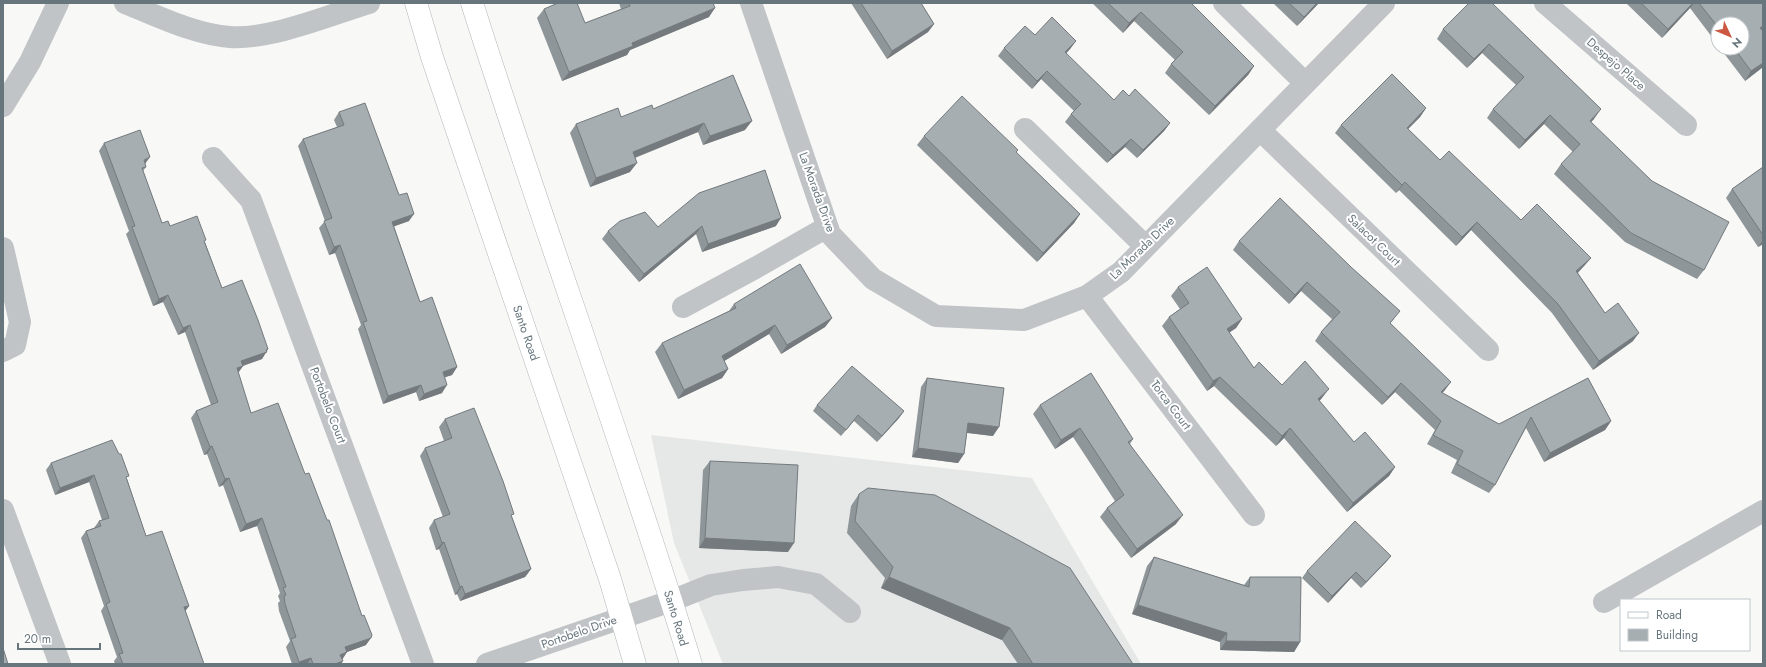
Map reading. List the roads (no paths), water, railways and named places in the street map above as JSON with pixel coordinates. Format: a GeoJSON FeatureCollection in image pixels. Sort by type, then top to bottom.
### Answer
{"type":"FeatureCollection","features":[{"type":"Feature","properties":{"kind":"main road","name":"Santo Road"},"geometry":{"type":"LineString","coordinates":[[416,3],[435,64],[610,578],[635,664]]}},
{"type":"Feature","properties":{"kind":"main road","name":"Santo Road"},"geometry":{"type":"LineString","coordinates":[[472,3],[691,664]]}},
{"type":"Feature","properties":{"kind":"street"},"geometry":{"type":"LineString","coordinates":[[3,106],[30,62],[58,3]]}},
{"type":"Feature","properties":{"kind":"street"},"geometry":{"type":"LineString","coordinates":[[125,3],[194,30],[230,37],[272,33],[369,3]]}},
{"type":"Feature","properties":{"kind":"street","name":"La Morada Drive"},"geometry":{"type":"LineString","coordinates":[[752,3],[830,234],[873,279],[936,316],[1024,320],[1087,296],[1121,272],[1384,3]]}},
{"type":"Feature","properties":{"kind":"street"},"geometry":{"type":"LineString","coordinates":[[1224,3],[1305,83]]}},
{"type":"Feature","properties":{"kind":"street","name":"Despejo Place"},"geometry":{"type":"LineString","coordinates":[[1545,3],[1686,125]]}},
{"type":"Feature","properties":{"kind":"street"},"geometry":{"type":"LineString","coordinates":[[1025,129],[1146,246]]}},
{"type":"Feature","properties":{"kind":"street","name":"Salacot Court"},"geometry":{"type":"LineString","coordinates":[[1260,130],[1488,350]]}},
{"type":"Feature","properties":{"kind":"street","name":"Portobelo Court"},"geometry":{"type":"LineString","coordinates":[[213,158],[251,200],[423,664]]}},
{"type":"Feature","properties":{"kind":"street"},"geometry":{"type":"LineString","coordinates":[[683,307],[827,227]]}},
{"type":"Feature","properties":{"kind":"street"},"geometry":{"type":"LineString","coordinates":[[3,248],[20,322],[16,345],[3,351]]}},
{"type":"Feature","properties":{"kind":"street","name":"Torca Court"},"geometry":{"type":"LineString","coordinates":[[1087,296],[1254,515]]}},
{"type":"Feature","properties":{"kind":"street"},"geometry":{"type":"LineString","coordinates":[[3,510],[60,664]]}},
{"type":"Feature","properties":{"kind":"street"},"geometry":{"type":"LineString","coordinates":[[1604,602],[1763,511]]}},
{"type":"Feature","properties":{"kind":"street","name":"Portobelo Drive"},"geometry":{"type":"LineString","coordinates":[[487,664],[671,601],[711,585],[743,580],[778,577],[816,584],[850,612]]}}]}
